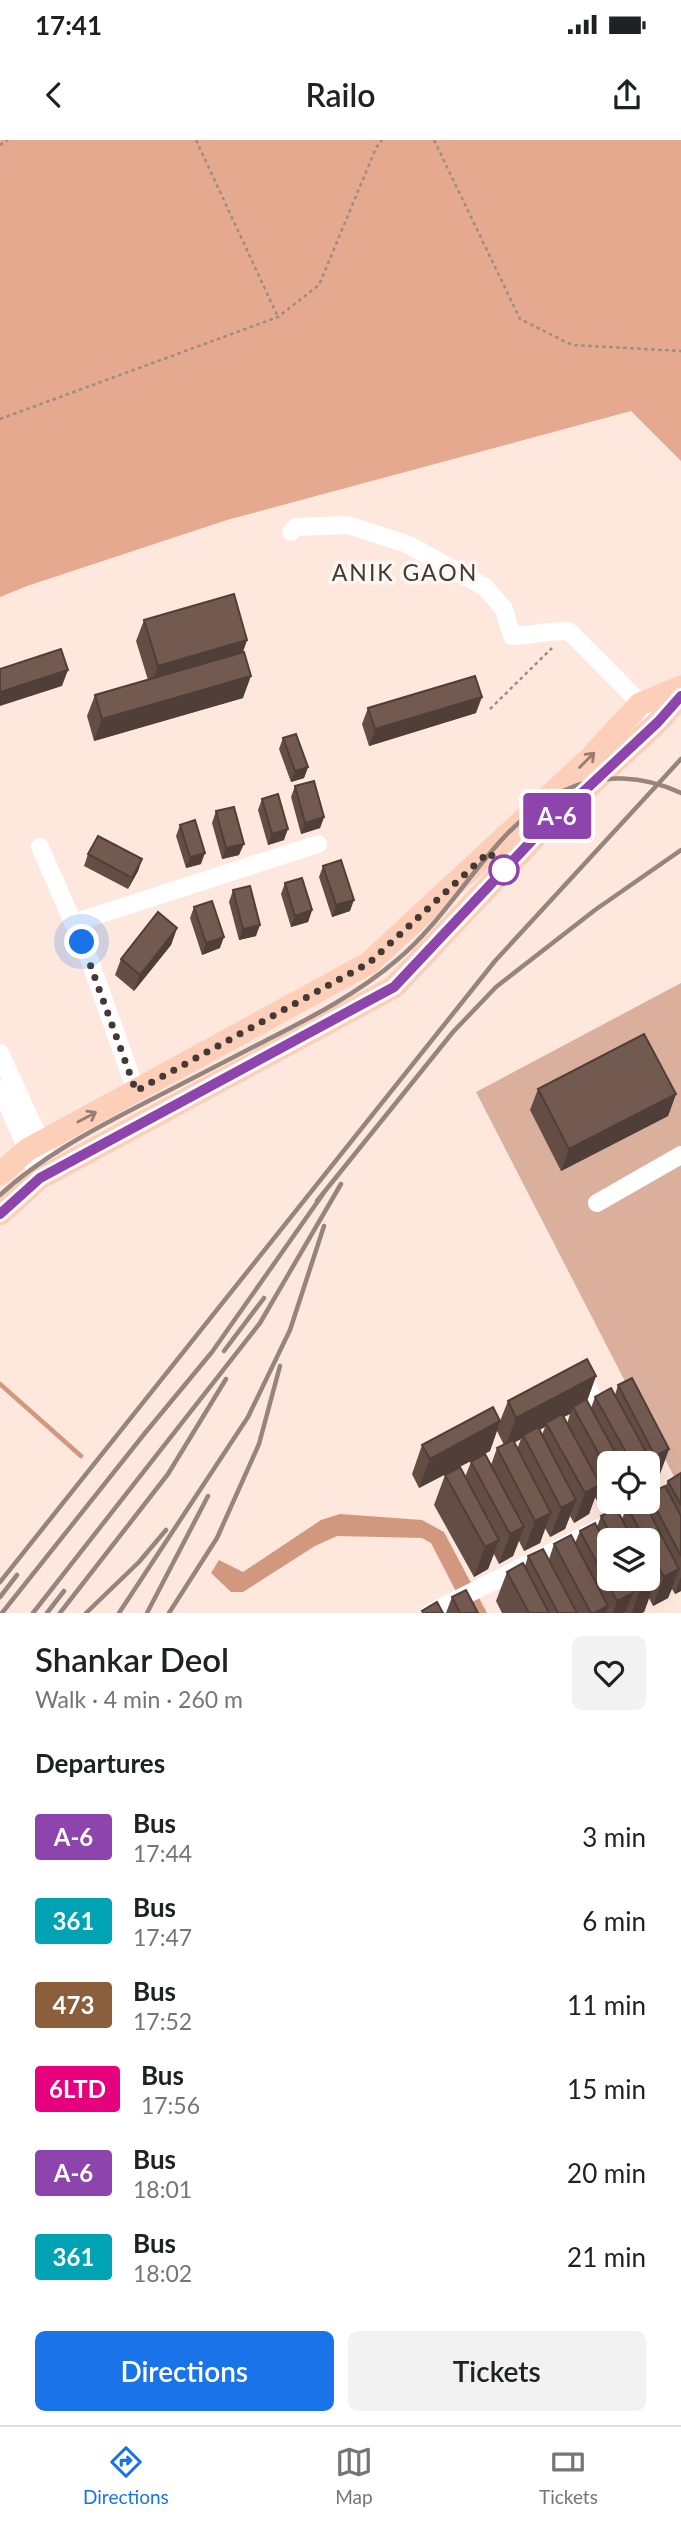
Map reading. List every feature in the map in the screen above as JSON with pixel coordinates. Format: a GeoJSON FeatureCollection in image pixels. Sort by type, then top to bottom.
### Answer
{"type":"FeatureCollection","features":[{"type":"Feature","properties":{"kind":"main road"},"geometry":{"type":"LineString","coordinates":[[0,1174],[34,1146],[369,963],[589,759],[640,704],[681,687]]}},
{"type":"Feature","properties":{"kind":"main road"},"geometry":{"type":"LineString","coordinates":[[0,1214],[47,1175],[394,987],[538,834],[658,722],[681,696]]}},
{"type":"Feature","properties":{"kind":"street"},"geometry":{"type":"LineString","coordinates":[[290,532],[296,527],[348,525],[407,544],[485,587],[504,609],[512,636],[526,636],[549,630],[569,631],[658,722]]}},
{"type":"Feature","properties":{"kind":"street"},"geometry":{"type":"LineString","coordinates":[[73,923],[318,844]]}},
{"type":"Feature","properties":{"kind":"street"},"geometry":{"type":"LineString","coordinates":[[40,847],[90,961],[136,1091]]}},
{"type":"Feature","properties":{"kind":"street"},"geometry":{"type":"LineString","coordinates":[[0,1053],[47,1175]]}},
{"type":"Feature","properties":{"kind":"street"},"geometry":{"type":"LineString","coordinates":[[0,1088],[34,1146]]}},
{"type":"Feature","properties":{"kind":"street"},"geometry":{"type":"LineString","coordinates":[[597,1203],[681,1155]]}},
{"type":"Feature","properties":{"kind":"street"},"geometry":{"type":"LineString","coordinates":[[575,1423],[599,1410],[584,1381]]}},
{"type":"Feature","properties":{"kind":"street"},"geometry":{"type":"LineString","coordinates":[[429,1613],[476,1590],[572,1532],[661,1498]]}},
{"type":"Feature","properties":{"kind":"path"},"geometry":{"type":"LineString","coordinates":[[0,145],[8,140]]}},
{"type":"Feature","properties":{"kind":"path"},"geometry":{"type":"LineString","coordinates":[[196,140],[278,317]]}},
{"type":"Feature","properties":{"kind":"path"},"geometry":{"type":"LineString","coordinates":[[0,419],[278,317],[319,285],[376,148],[382,140]]}},
{"type":"Feature","properties":{"kind":"path"},"geometry":{"type":"LineString","coordinates":[[434,140],[520,319],[572,345],[681,351]]}},
{"type":"Feature","properties":{"kind":"path"},"geometry":{"type":"LineString","coordinates":[[490,709],[569,631]]}},
{"type":"Feature","properties":{"kind":"shaded area"},"geometry":{"type":"Polygon","coordinates":[[[0,140],[681,140],[681,461],[631,411],[227,520],[0,597],[0,140]]]}},
{"type":"Feature","properties":{"kind":"shaded area"},"geometry":{"type":"Polygon","coordinates":[[[681,983],[681,1490],[476,1092],[681,983]]]}},
{"type":"Feature","properties":{"kind":"shaded area"},"geometry":{"type":"Polygon","coordinates":[[[340,1514],[422,1520],[444,1532],[487,1613],[467,1613],[431,1543],[422,1538],[337,1536],[315,1546],[243,1592],[231,1592],[211,1573],[219,1560],[243,1572],[321,1520],[340,1514]]]}},
{"type":"Feature","properties":{"kind":"building"},"geometry":{"type":"Polygon","coordinates":[[[234,594],[247,640],[158,666],[144,620],[234,594]]]}},
{"type":"Feature","properties":{"kind":"building"},"geometry":{"type":"Polygon","coordinates":[[[61,649],[68,670],[0,692],[0,669],[61,649]]]}},
{"type":"Feature","properties":{"kind":"building"},"geometry":{"type":"Polygon","coordinates":[[[244,652],[251,676],[102,719],[95,695],[244,652]]]}},
{"type":"Feature","properties":{"kind":"building"},"geometry":{"type":"Polygon","coordinates":[[[475,676],[482,697],[375,729],[368,708],[475,676]]]}},
{"type":"Feature","properties":{"kind":"building"},"geometry":{"type":"Polygon","coordinates":[[[296,734],[308,767],[295,771],[283,738],[296,734]]]}},
{"type":"Feature","properties":{"kind":"building"},"geometry":{"type":"Polygon","coordinates":[[[314,781],[324,817],[305,823],[295,786],[314,781]]]}},
{"type":"Feature","properties":{"kind":"building"},"geometry":{"type":"Polygon","coordinates":[[[278,794],[288,829],[272,834],[262,799],[278,794]]]}},
{"type":"Feature","properties":{"kind":"building"},"geometry":{"type":"Polygon","coordinates":[[[234,807],[244,844],[226,848],[216,811],[234,807]]]}},
{"type":"Feature","properties":{"kind":"building"},"geometry":{"type":"Polygon","coordinates":[[[195,820],[205,853],[190,857],[180,825],[195,820]]]}},
{"type":"Feature","properties":{"kind":"building"},"geometry":{"type":"Polygon","coordinates":[[[98,836],[142,859],[132,878],[88,854],[98,836]]]}},
{"type":"Feature","properties":{"kind":"building"},"geometry":{"type":"Polygon","coordinates":[[[341,860],[354,900],[336,905],[323,866],[341,860]]]}},
{"type":"Feature","properties":{"kind":"building"},"geometry":{"type":"Polygon","coordinates":[[[302,878],[312,910],[295,916],[285,883],[302,878]]]}},
{"type":"Feature","properties":{"kind":"building"},"geometry":{"type":"Polygon","coordinates":[[[250,886],[260,925],[243,929],[233,890],[250,886]]]}},
{"type":"Feature","properties":{"kind":"building"},"geometry":{"type":"Polygon","coordinates":[[[212,901],[224,937],[206,943],[194,907],[212,901]]]}},
{"type":"Feature","properties":{"kind":"building"},"geometry":{"type":"Polygon","coordinates":[[[158,912],[177,928],[140,975],[121,959],[158,912]]]}},
{"type":"Feature","properties":{"kind":"building"},"geometry":{"type":"Polygon","coordinates":[[[644,1034],[676,1094],[569,1149],[538,1089],[644,1034]]]}},
{"type":"Feature","properties":{"kind":"building"},"geometry":{"type":"Polygon","coordinates":[[[587,1359],[596,1376],[516,1418],[508,1401],[587,1359]]]}},
{"type":"Feature","properties":{"kind":"building"},"geometry":{"type":"Polygon","coordinates":[[[632,1378],[669,1449],[660,1454],[660,1451],[652,1451],[618,1385],[632,1378]]]}},
{"type":"Feature","properties":{"kind":"building"},"geometry":{"type":"Polygon","coordinates":[[[611,1388],[646,1451],[625,1451],[595,1397],[611,1388]]]}},
{"type":"Feature","properties":{"kind":"building"},"geometry":{"type":"Polygon","coordinates":[[[586,1399],[614,1451],[597,1451],[573,1407],[586,1399]]]}},
{"type":"Feature","properties":{"kind":"building"},"geometry":{"type":"Polygon","coordinates":[[[493,1407],[500,1421],[430,1459],[422,1445],[493,1407]]]}},
{"type":"Feature","properties":{"kind":"building"},"geometry":{"type":"Polygon","coordinates":[[[562,1414],[597,1478],[597,1486],[585,1493],[546,1423],[562,1414]]]}},
{"type":"Feature","properties":{"kind":"building"},"geometry":{"type":"Polygon","coordinates":[[[538,1427],[576,1500],[561,1508],[523,1435],[538,1427]]]}},
{"type":"Feature","properties":{"kind":"building"},"geometry":{"type":"Polygon","coordinates":[[[513,1440],[551,1513],[535,1521],[497,1448],[513,1440]]]}},
{"type":"Feature","properties":{"kind":"building"},"geometry":{"type":"Polygon","coordinates":[[[485,1454],[524,1527],[510,1534],[471,1462],[485,1454]]]}},
{"type":"Feature","properties":{"kind":"building"},"geometry":{"type":"Polygon","coordinates":[[[460,1467],[499,1540],[485,1547],[445,1475],[460,1467]]]}},
{"type":"Feature","properties":{"kind":"building"},"geometry":{"type":"Polygon","coordinates":[[[681,1473],[681,1505],[668,1481],[681,1473]]]}},
{"type":"Feature","properties":{"kind":"building"},"geometry":{"type":"Polygon","coordinates":[[[665,1486],[681,1516],[681,1556],[659,1514],[660,1488],[665,1486]]]}},
{"type":"Feature","properties":{"kind":"building"},"geometry":{"type":"Polygon","coordinates":[[[619,1514],[627,1528],[608,1528],[601,1516],[619,1514]]]}},
{"type":"Feature","properties":{"kind":"building"},"geometry":{"type":"Polygon","coordinates":[[[631,1514],[650,1514],[658,1528],[639,1528],[631,1514]]]}},
{"type":"Feature","properties":{"kind":"building"},"geometry":{"type":"Polygon","coordinates":[[[595,1523],[598,1528],[597,1563],[580,1531],[595,1523]]]}},
{"type":"Feature","properties":{"kind":"building"},"geometry":{"type":"Polygon","coordinates":[[[660,1533],[679,1569],[664,1577],[660,1569],[660,1533]]]}},
{"type":"Feature","properties":{"kind":"building"},"geometry":{"type":"Polygon","coordinates":[[[571,1535],[597,1585],[597,1591],[600,1591],[608,1606],[591,1613],[554,1544],[571,1535]]]}},
{"type":"Feature","properties":{"kind":"building"},"geometry":{"type":"Polygon","coordinates":[[[543,1549],[577,1613],[558,1613],[528,1556],[543,1549]]]}},
{"type":"Feature","properties":{"kind":"building"},"geometry":{"type":"Polygon","coordinates":[[[523,1563],[549,1613],[529,1613],[507,1572],[523,1563]]]}},
{"type":"Feature","properties":{"kind":"building"},"geometry":{"type":"Polygon","coordinates":[[[466,1590],[478,1613],[460,1613],[452,1597],[466,1590]]]}},
{"type":"Feature","properties":{"kind":"building"},"geometry":{"type":"Polygon","coordinates":[[[612,1591],[632,1591],[633,1593],[617,1601],[612,1591]]]}},
{"type":"Feature","properties":{"kind":"building"},"geometry":{"type":"Polygon","coordinates":[[[437,1602],[443,1613],[423,1613],[422,1611],[437,1602]]]}},
{"type":"Feature","properties":{"kind":"waterway"},"geometry":{"type":"LineString","coordinates":[[0,1384],[81,1456]]}},
{"type":"Feature","properties":{"kind":"railway"},"geometry":{"type":"LineString","coordinates":[[0,1582],[495,961],[681,759]]}},
{"type":"Feature","properties":{"kind":"railway"},"geometry":{"type":"LineString","coordinates":[[0,1195],[47,1158],[81,1137],[314,1015],[381,973],[419,940],[515,826],[563,791],[592,781],[622,778],[653,783],[681,793]]}},
{"type":"Feature","properties":{"kind":"railway"},"geometry":{"type":"LineString","coordinates":[[317,1201],[453,1032],[496,987],[595,910],[681,850]]}},
{"type":"Feature","properties":{"kind":"railway"},"geometry":{"type":"LineString","coordinates":[[33,1613],[260,1323],[341,1184]]}},
{"type":"Feature","properties":{"kind":"railway"},"geometry":{"type":"LineString","coordinates":[[2,1613],[212,1352],[323,1194]]}},
{"type":"Feature","properties":{"kind":"railway"},"geometry":{"type":"LineString","coordinates":[[119,1613],[248,1417],[290,1330],[324,1226]]}},
{"type":"Feature","properties":{"kind":"railway"},"geometry":{"type":"LineString","coordinates":[[224,1351],[264,1298]]}},
{"type":"Feature","properties":{"kind":"railway"},"geometry":{"type":"LineString","coordinates":[[169,1613],[217,1538],[259,1444],[280,1366]]}},
{"type":"Feature","properties":{"kind":"railway"},"geometry":{"type":"LineString","coordinates":[[60,1613],[168,1474],[226,1379]]}},
{"type":"Feature","properties":{"kind":"railway"},"geometry":{"type":"LineString","coordinates":[[147,1613],[208,1496]]}},
{"type":"Feature","properties":{"kind":"railway"},"geometry":{"type":"LineString","coordinates":[[86,1613],[139,1562],[166,1530]]}},
{"type":"Feature","properties":{"kind":"railway"},"geometry":{"type":"LineString","coordinates":[[0,1597],[17,1575]]}},
{"type":"Feature","properties":{"kind":"railway"},"geometry":{"type":"LineString","coordinates":[[47,1613],[64,1591]]}},
{"type":"Feature","properties":{"kind":"bus line","name":"A-6"},"geometry":{"type":"LineString","coordinates":[[0,1214],[40,1178],[394,987],[538,834],[658,722],[681,696]]}},
{"type":"Feature","properties":{"kind":"district","name":"ANIK GAON"},"geometry":{"type":"Point","coordinates":[405,572]}},
{"type":"Feature","properties":{"kind":"route"},"geometry":{"type":"LineString","coordinates":[[82,942],[136,1091],[369,963],[489,852],[504,870]]}}]}
